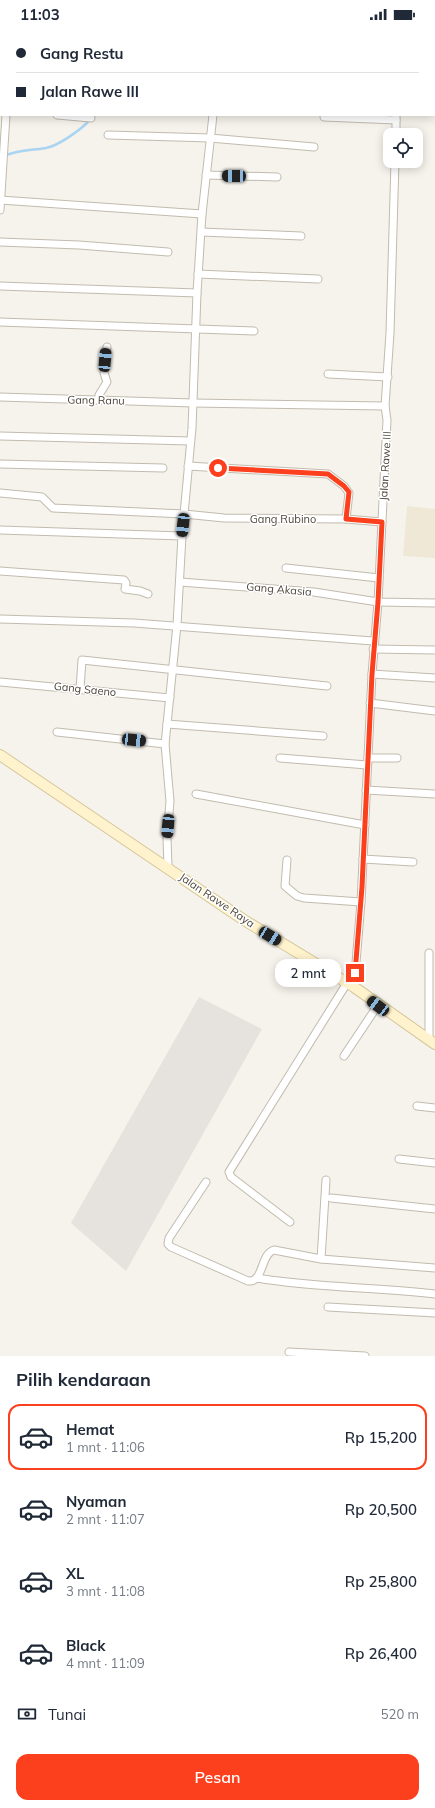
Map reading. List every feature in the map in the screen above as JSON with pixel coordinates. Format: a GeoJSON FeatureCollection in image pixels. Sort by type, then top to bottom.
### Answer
{"type":"FeatureCollection","features":[{"type":"Feature","properties":{"kind":"street"},"geometry":{"type":"LineString","coordinates":[[68,116],[91,118]]}},
{"type":"Feature","properties":{"kind":"street"},"geometry":{"type":"LineString","coordinates":[[168,867],[167,838],[170,802],[165,744],[180,582],[182,536],[193,403],[197,293],[202,214],[213,116]]}},
{"type":"Feature","properties":{"kind":"street"},"geometry":{"type":"LineString","coordinates":[[324,117],[396,117],[396,128]]}},
{"type":"Feature","properties":{"kind":"street"},"geometry":{"type":"LineString","coordinates":[[0,210],[4,118]]}},
{"type":"Feature","properties":{"kind":"street"},"geometry":{"type":"LineString","coordinates":[[108,135],[210,138],[314,146]]}},
{"type":"Feature","properties":{"kind":"street","name":"Jalan Rawe III"},"geometry":{"type":"LineString","coordinates":[[350,985],[361,902],[373,641],[378,602],[388,420],[385,406],[388,377],[395,168]]}},
{"type":"Feature","properties":{"kind":"street"},"geometry":{"type":"LineString","coordinates":[[206,175],[277,177]]}},
{"type":"Feature","properties":{"kind":"street"},"geometry":{"type":"LineString","coordinates":[[0,200],[202,214]]}},
{"type":"Feature","properties":{"kind":"street"},"geometry":{"type":"LineString","coordinates":[[202,232],[301,236]]}},
{"type":"Feature","properties":{"kind":"street"},"geometry":{"type":"LineString","coordinates":[[0,242],[79,245],[168,252]]}},
{"type":"Feature","properties":{"kind":"street"},"geometry":{"type":"LineString","coordinates":[[198,274],[318,279]]}},
{"type":"Feature","properties":{"kind":"street"},"geometry":{"type":"LineString","coordinates":[[0,286],[197,293]]}},
{"type":"Feature","properties":{"kind":"street"},"geometry":{"type":"LineString","coordinates":[[0,322],[254,331]]}},
{"type":"Feature","properties":{"kind":"street"},"geometry":{"type":"LineString","coordinates":[[99,400],[99,395],[107,382],[104,374],[107,347]]}},
{"type":"Feature","properties":{"kind":"street"},"geometry":{"type":"LineString","coordinates":[[328,374],[388,377]]}},
{"type":"Feature","properties":{"kind":"street","name":"Gang Ranu"},"geometry":{"type":"LineString","coordinates":[[0,397],[193,403],[385,406]]}},
{"type":"Feature","properties":{"kind":"street"},"geometry":{"type":"LineString","coordinates":[[0,436],[190,441]]}},
{"type":"Feature","properties":{"kind":"street"},"geometry":{"type":"LineString","coordinates":[[0,464],[163,468]]}},
{"type":"Feature","properties":{"kind":"street"},"geometry":{"type":"LineString","coordinates":[[188,466],[328,474],[344,486],[349,492],[346,519]]}},
{"type":"Feature","properties":{"kind":"street","name":"Gang Rubino"},"geometry":{"type":"LineString","coordinates":[[0,492],[42,497],[53,508],[255,519],[346,519],[382,522]]}},
{"type":"Feature","properties":{"kind":"street"},"geometry":{"type":"LineString","coordinates":[[0,530],[182,536]]}},
{"type":"Feature","properties":{"kind":"street"},"geometry":{"type":"LineString","coordinates":[[286,568],[379,578]]}},
{"type":"Feature","properties":{"kind":"street"},"geometry":{"type":"LineString","coordinates":[[0,571],[124,580],[126,583],[126,590],[140,591],[148,594]]}},
{"type":"Feature","properties":{"kind":"street","name":"Gang Akasia"},"geometry":{"type":"LineString","coordinates":[[180,582],[314,592],[378,602],[435,603]]}},
{"type":"Feature","properties":{"kind":"street"},"geometry":{"type":"LineString","coordinates":[[0,619],[176,625],[373,641]]}},
{"type":"Feature","properties":{"kind":"street"},"geometry":{"type":"LineString","coordinates":[[373,649],[435,650]]}},
{"type":"Feature","properties":{"kind":"street"},"geometry":{"type":"LineString","coordinates":[[80,689],[82,660],[327,686]]}},
{"type":"Feature","properties":{"kind":"street"},"geometry":{"type":"LineString","coordinates":[[372,674],[435,678]]}},
{"type":"Feature","properties":{"kind":"street","name":"Gang Saeno"},"geometry":{"type":"LineString","coordinates":[[0,682],[170,698]]}},
{"type":"Feature","properties":{"kind":"street"},"geometry":{"type":"LineString","coordinates":[[370,703],[435,711]]}},
{"type":"Feature","properties":{"kind":"street"},"geometry":{"type":"LineString","coordinates":[[167,724],[323,736]]}},
{"type":"Feature","properties":{"kind":"street"},"geometry":{"type":"LineString","coordinates":[[57,732],[165,744]]}},
{"type":"Feature","properties":{"kind":"street","name":"Jalan Rawe Raya"},"geometry":{"type":"LineString","coordinates":[[0,755],[168,867],[244,920],[350,985],[378,1006],[432,1042]]}},
{"type":"Feature","properties":{"kind":"street"},"geometry":{"type":"LineString","coordinates":[[280,758],[367,761],[397,758]]}},
{"type":"Feature","properties":{"kind":"street"},"geometry":{"type":"LineString","coordinates":[[366,790],[435,794]]}},
{"type":"Feature","properties":{"kind":"street"},"geometry":{"type":"LineString","coordinates":[[196,794],[364,825]]}},
{"type":"Feature","properties":{"kind":"street"},"geometry":{"type":"LineString","coordinates":[[363,858],[413,862]]}},
{"type":"Feature","properties":{"kind":"street"},"geometry":{"type":"LineString","coordinates":[[287,860],[285,886],[297,896],[361,902]]}},
{"type":"Feature","properties":{"kind":"street"},"geometry":{"type":"LineString","coordinates":[[429,953],[432,1042]]}},
{"type":"Feature","properties":{"kind":"street"},"geometry":{"type":"LineString","coordinates":[[290,1222],[231,1177],[230,1172],[350,985]]}},
{"type":"Feature","properties":{"kind":"street"},"geometry":{"type":"LineString","coordinates":[[344,1056],[378,1006]]}},
{"type":"Feature","properties":{"kind":"street"},"geometry":{"type":"LineString","coordinates":[[417,1106],[435,1108]]}},
{"type":"Feature","properties":{"kind":"street"},"geometry":{"type":"LineString","coordinates":[[399,1159],[435,1163]]}},
{"type":"Feature","properties":{"kind":"street"},"geometry":{"type":"LineString","coordinates":[[321,1260],[326,1180]]}},
{"type":"Feature","properties":{"kind":"street"},"geometry":{"type":"LineString","coordinates":[[206,1182],[169,1238],[168,1244],[171,1247],[248,1282],[251,1282],[257,1278],[271,1250],[321,1260],[435,1268]]}},
{"type":"Feature","properties":{"kind":"street"},"geometry":{"type":"LineString","coordinates":[[331,1198],[435,1209]]}},
{"type":"Feature","properties":{"kind":"street"},"geometry":{"type":"LineString","coordinates":[[257,1278],[284,1283],[386,1289],[435,1294]]}},
{"type":"Feature","properties":{"kind":"street"},"geometry":{"type":"LineString","coordinates":[[328,1307],[435,1313]]}},
{"type":"Feature","properties":{"kind":"street"},"geometry":{"type":"LineString","coordinates":[[290,1352],[366,1356]]}},
{"type":"Feature","properties":{"kind":"shaded area"},"geometry":{"type":"Polygon","coordinates":[[[407,506],[435,509],[435,558],[403,556],[407,506]]]}},
{"type":"Feature","properties":{"kind":"shaded area"},"geometry":{"type":"Polygon","coordinates":[[[199,997],[262,1029],[126,1271],[71,1223],[199,997]]]}},
{"type":"Feature","properties":{"kind":"waterway"},"geometry":{"type":"LineString","coordinates":[[4,156],[21,151],[51,147],[70,136],[90,119]]}},
{"type":"Feature","properties":{"kind":"route"},"geometry":{"type":"LineString","coordinates":[[218,468],[328,474],[334,477],[349,492],[346,519],[382,522],[378,602],[373,641],[362,887],[355,973]]}}]}
